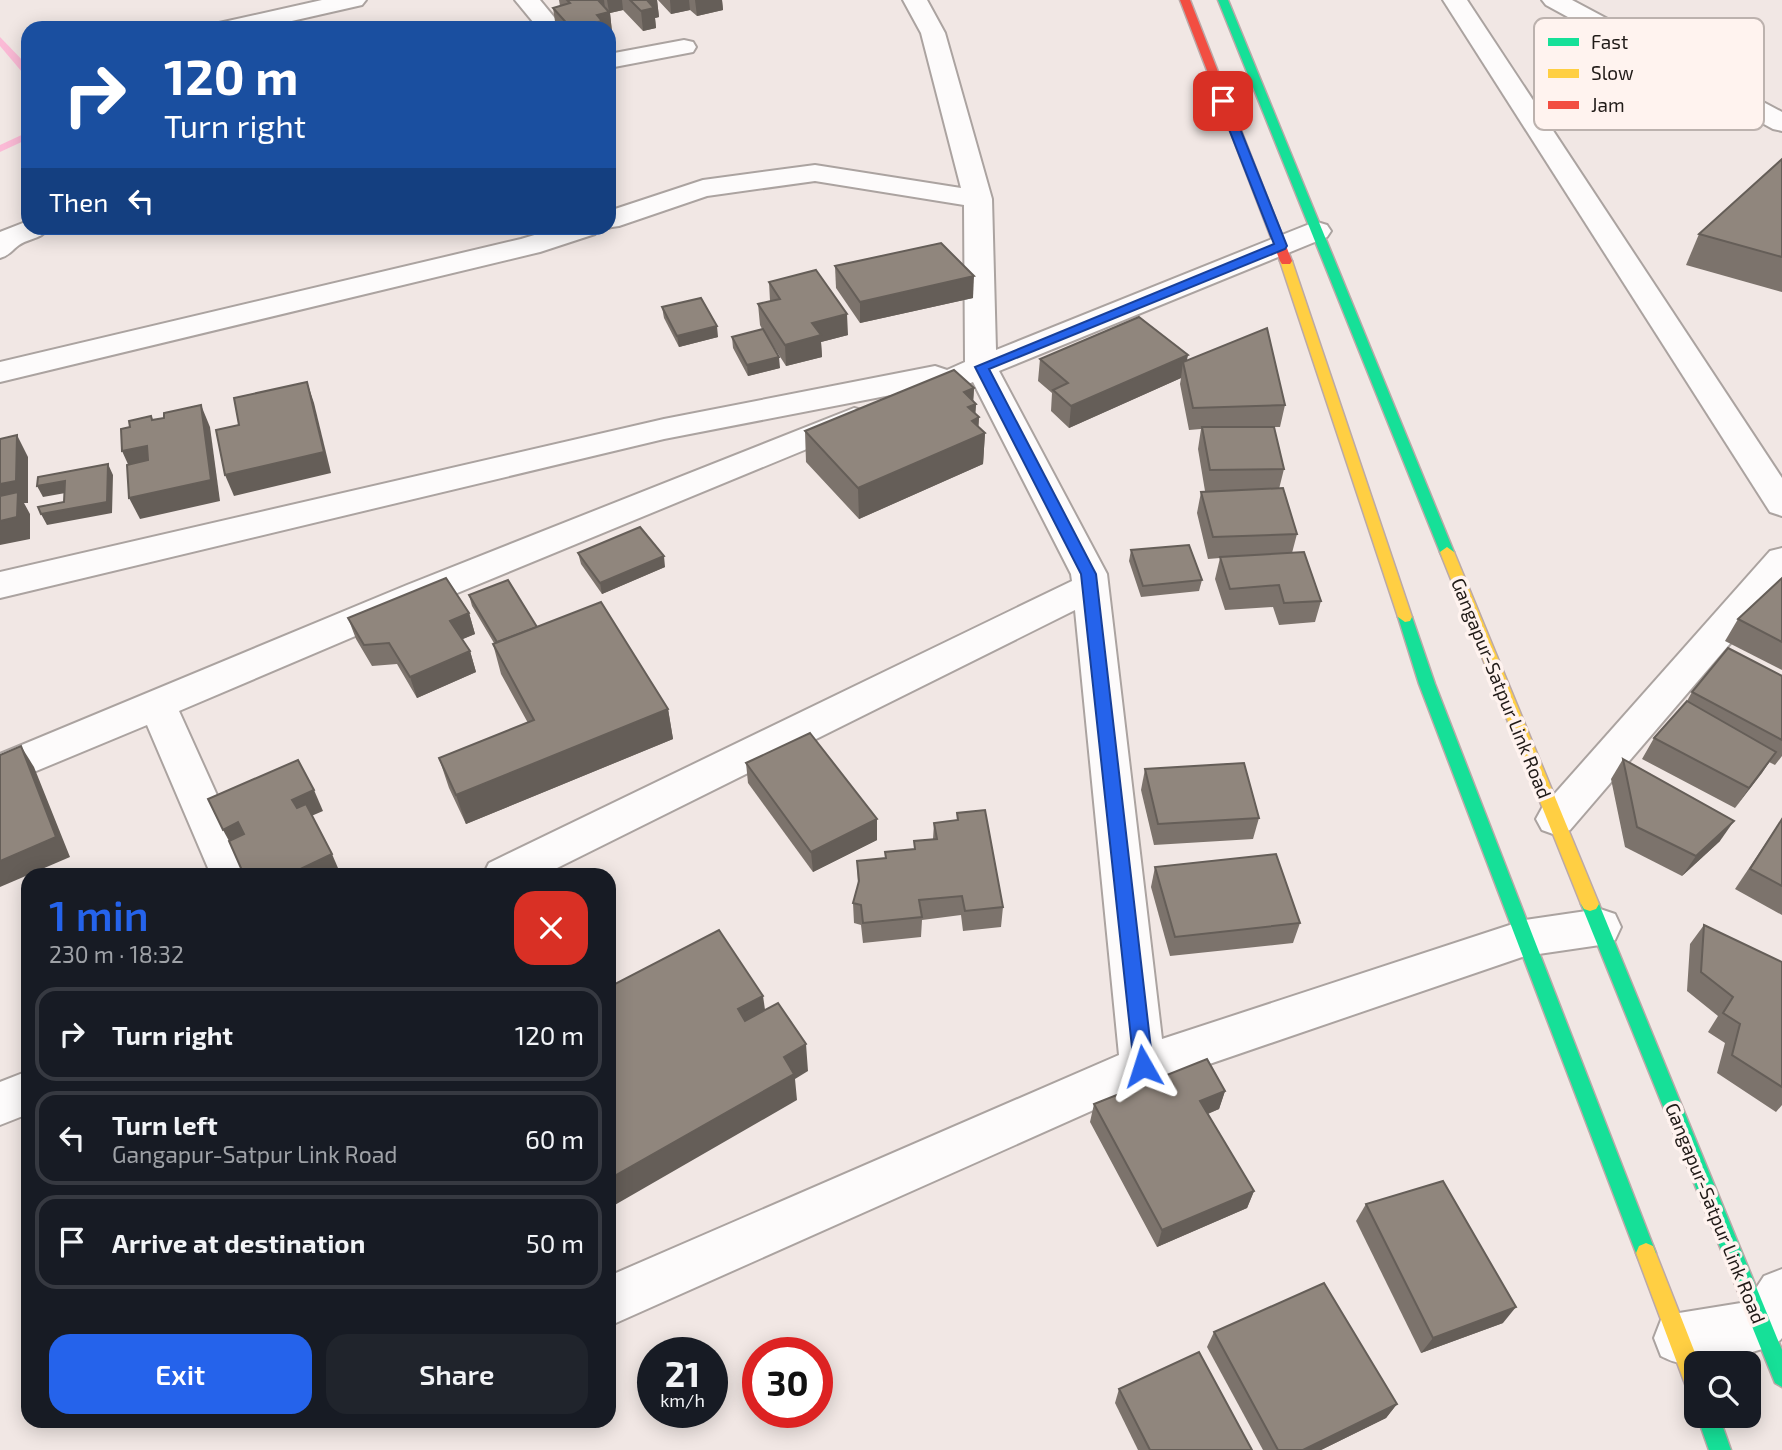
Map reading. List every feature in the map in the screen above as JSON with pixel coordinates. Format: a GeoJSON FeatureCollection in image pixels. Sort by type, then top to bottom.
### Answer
{"type":"FeatureCollection","features":[{"type":"Feature","properties":{"kind":"main road"},"geometry":{"type":"LineString","coordinates":[[1185,0],[1281,246],[1427,684],[1684,1352]]}},
{"type":"Feature","properties":{"kind":"main road","name":"Gangapur-Satpur Link Road"},"geometry":{"type":"LineString","coordinates":[[1223,0],[1600,927],[1772,1309],[1782,1376]]}},
{"type":"Feature","properties":{"kind":"main road"},"geometry":{"type":"LineString","coordinates":[[1712,1428],[1720,1450]]}},
{"type":"Feature","properties":{"kind":"street"},"geometry":{"type":"LineString","coordinates":[[260,21],[354,0]]}},
{"type":"Feature","properties":{"kind":"street"},"geometry":{"type":"LineString","coordinates":[[527,0],[545,21]]}},
{"type":"Feature","properties":{"kind":"street"},"geometry":{"type":"LineString","coordinates":[[915,0],[933,33],[978,200],[981,367],[1088,574],[1143,1066]]}},
{"type":"Feature","properties":{"kind":"street"},"geometry":{"type":"LineString","coordinates":[[1455,0],[1534,122]]}},
{"type":"Feature","properties":{"kind":"street"},"geometry":{"type":"LineString","coordinates":[[1554,0],[1587,18]]}},
{"type":"Feature","properties":{"kind":"street"},"geometry":{"type":"LineString","coordinates":[[616,60],[684,47]]}},
{"type":"Feature","properties":{"kind":"street"},"geometry":{"type":"LineString","coordinates":[[1764,113],[1782,123]]}},
{"type":"Feature","properties":{"kind":"street"},"geometry":{"type":"LineString","coordinates":[[1539,130],[1782,504]]}},
{"type":"Feature","properties":{"kind":"street"},"geometry":{"type":"LineString","coordinates":[[616,218],[703,188],[814,173],[978,200]]}},
{"type":"Feature","properties":{"kind":"street"},"geometry":{"type":"LineString","coordinates":[[0,771],[433,589],[1317,231]]}},
{"type":"Feature","properties":{"kind":"street"},"geometry":{"type":"LineString","coordinates":[[0,249],[8,239],[21,234]]}},
{"type":"Feature","properties":{"kind":"street"},"geometry":{"type":"LineString","coordinates":[[0,372],[524,237]]}},
{"type":"Feature","properties":{"kind":"street"},"geometry":{"type":"LineString","coordinates":[[0,586],[664,429],[981,367]]}},
{"type":"Feature","properties":{"kind":"street"},"geometry":{"type":"LineString","coordinates":[[1556,819],[1782,560]]}},
{"type":"Feature","properties":{"kind":"street"},"geometry":{"type":"LineString","coordinates":[[518,868],[1090,587]]}},
{"type":"Feature","properties":{"kind":"street"},"geometry":{"type":"LineString","coordinates":[[157,705],[229,868]]}},
{"type":"Feature","properties":{"kind":"street"},"geometry":{"type":"LineString","coordinates":[[616,1298],[1143,1066],[1525,938],[1600,927]]}},
{"type":"Feature","properties":{"kind":"street"},"geometry":{"type":"LineString","coordinates":[[0,1104],[21,1096]]}},
{"type":"Feature","properties":{"kind":"street"},"geometry":{"type":"LineString","coordinates":[[1679,1338],[1772,1309]]}},
{"type":"Feature","properties":{"kind":"building"},"geometry":{"type":"Polygon","coordinates":[[[567,0],[598,0],[609,12],[597,15],[602,21],[565,21],[553,8],[570,3],[567,0]]]}},
{"type":"Feature","properties":{"kind":"building"},"geometry":{"type":"Polygon","coordinates":[[[630,0],[647,0],[654,8],[641,11],[630,0]]]}},
{"type":"Feature","properties":{"kind":"building"},"geometry":{"type":"Polygon","coordinates":[[[1782,159],[1782,257],[1699,234],[1782,159]]]}},
{"type":"Feature","properties":{"kind":"building"},"geometry":{"type":"Polygon","coordinates":[[[941,243],[974,276],[860,302],[835,266],[941,243]]]}},
{"type":"Feature","properties":{"kind":"building"},"geometry":{"type":"Polygon","coordinates":[[[816,270],[847,314],[812,323],[821,335],[785,345],[758,304],[780,299],[769,282],[816,270]]]}},
{"type":"Feature","properties":{"kind":"building"},"geometry":{"type":"Polygon","coordinates":[[[701,298],[717,326],[677,336],[662,307],[701,298]]]}},
{"type":"Feature","properties":{"kind":"building"},"geometry":{"type":"Polygon","coordinates":[[[1139,317],[1188,355],[1071,406],[1053,390],[1068,383],[1040,359],[1139,317]]]}},
{"type":"Feature","properties":{"kind":"building"},"geometry":{"type":"Polygon","coordinates":[[[1267,328],[1285,405],[1193,408],[1183,362],[1267,328]]]}},
{"type":"Feature","properties":{"kind":"building"},"geometry":{"type":"Polygon","coordinates":[[[763,329],[779,357],[747,365],[732,337],[763,329]]]}},
{"type":"Feature","properties":{"kind":"building"},"geometry":{"type":"Polygon","coordinates":[[[954,370],[974,388],[964,392],[976,404],[968,407],[979,417],[972,421],[985,433],[858,488],[805,431],[954,370]]]}},
{"type":"Feature","properties":{"kind":"building"},"geometry":{"type":"Polygon","coordinates":[[[307,382],[324,452],[225,475],[216,430],[239,425],[234,398],[307,382]]]}},
{"type":"Feature","properties":{"kind":"building"},"geometry":{"type":"Polygon","coordinates":[[[201,405],[211,480],[129,498],[127,465],[148,460],[147,446],[122,451],[121,429],[130,427],[129,421],[151,416],[152,420],[164,418],[164,413],[201,405]]]}},
{"type":"Feature","properties":{"kind":"building"},"geometry":{"type":"Polygon","coordinates":[[[1202,427],[1274,427],[1284,469],[1210,470],[1202,427]]]}},
{"type":"Feature","properties":{"kind":"building"},"geometry":{"type":"Polygon","coordinates":[[[17,435],[16,481],[0,484],[0,439],[17,435]]]}},
{"type":"Feature","properties":{"kind":"building"},"geometry":{"type":"Polygon","coordinates":[[[108,464],[107,502],[41,514],[38,507],[64,502],[65,481],[37,486],[38,477],[108,464]]]}},
{"type":"Feature","properties":{"kind":"building"},"geometry":{"type":"Polygon","coordinates":[[[1283,488],[1297,534],[1213,537],[1201,492],[1283,488]]]}},
{"type":"Feature","properties":{"kind":"building"},"geometry":{"type":"Polygon","coordinates":[[[18,492],[17,517],[0,521],[0,496],[18,492]]]}},
{"type":"Feature","properties":{"kind":"building"},"geometry":{"type":"Polygon","coordinates":[[[640,527],[664,556],[600,583],[578,553],[640,527]]]}},
{"type":"Feature","properties":{"kind":"building"},"geometry":{"type":"Polygon","coordinates":[[[1189,545],[1202,580],[1143,586],[1131,550],[1189,545]]]}},
{"type":"Feature","properties":{"kind":"building"},"geometry":{"type":"Polygon","coordinates":[[[1304,552],[1321,601],[1284,603],[1279,585],[1230,589],[1220,557],[1304,552]]]}},
{"type":"Feature","properties":{"kind":"building"},"geometry":{"type":"Polygon","coordinates":[[[446,578],[469,613],[450,621],[470,651],[410,677],[389,643],[364,645],[348,618],[446,578]]]}},
{"type":"Feature","properties":{"kind":"building"},"geometry":{"type":"Polygon","coordinates":[[[1782,578],[1782,642],[1738,619],[1782,578]]]}},
{"type":"Feature","properties":{"kind":"building"},"geometry":{"type":"Polygon","coordinates":[[[508,580],[537,627],[497,642],[469,595],[508,580]]]}},
{"type":"Feature","properties":{"kind":"building"},"geometry":{"type":"Polygon","coordinates":[[[601,602],[668,709],[456,795],[439,758],[534,720],[493,644],[601,602]]]}},
{"type":"Feature","properties":{"kind":"building"},"geometry":{"type":"Polygon","coordinates":[[[1728,648],[1782,676],[1782,740],[1692,692],[1728,648]]]}},
{"type":"Feature","properties":{"kind":"building"},"geometry":{"type":"Polygon","coordinates":[[[1687,701],[1776,752],[1749,788],[1654,738],[1687,701]]]}},
{"type":"Feature","properties":{"kind":"building"},"geometry":{"type":"Polygon","coordinates":[[[810,733],[877,819],[811,852],[746,763],[810,733]]]}},
{"type":"Feature","properties":{"kind":"building"},"geometry":{"type":"Polygon","coordinates":[[[21,746],[56,837],[0,861],[0,755],[21,746]]]}},
{"type":"Feature","properties":{"kind":"building"},"geometry":{"type":"Polygon","coordinates":[[[1623,759],[1734,821],[1696,856],[1637,827],[1623,759]]]}},
{"type":"Feature","properties":{"kind":"building"},"geometry":{"type":"Polygon","coordinates":[[[298,760],[314,790],[292,800],[297,808],[306,804],[332,854],[303,868],[241,868],[229,841],[244,834],[238,822],[223,830],[208,799],[298,760]]]}},
{"type":"Feature","properties":{"kind":"building"},"geometry":{"type":"Polygon","coordinates":[[[1244,763],[1259,818],[1158,824],[1145,769],[1244,763]]]}},
{"type":"Feature","properties":{"kind":"building"},"geometry":{"type":"Polygon","coordinates":[[[985,810],[1003,907],[965,911],[962,896],[919,900],[922,917],[863,923],[861,905],[853,903],[859,881],[857,861],[886,858],[885,852],[915,849],[914,841],[937,839],[934,823],[958,820],[957,813],[985,810]]]}},
{"type":"Feature","properties":{"kind":"building"},"geometry":{"type":"Polygon","coordinates":[[[1782,819],[1782,886],[1750,869],[1782,819]]]}},
{"type":"Feature","properties":{"kind":"building"},"geometry":{"type":"Polygon","coordinates":[[[1276,854],[1300,923],[1175,937],[1155,867],[1276,854]]]}},
{"type":"Feature","properties":{"kind":"building"},"geometry":{"type":"Polygon","coordinates":[[[1704,925],[1782,962],[1782,1087],[1732,1055],[1740,1024],[1723,1013],[1733,997],[1701,972],[1704,925]]]}},
{"type":"Feature","properties":{"kind":"building"},"geometry":{"type":"Polygon","coordinates":[[[719,930],[763,996],[738,1009],[745,1021],[778,1003],[806,1044],[784,1057],[794,1074],[616,1175],[616,983],[719,930]]]}},
{"type":"Feature","properties":{"kind":"building"},"geometry":{"type":"Polygon","coordinates":[[[1207,1059],[1225,1091],[1200,1101],[1254,1191],[1162,1230],[1094,1104],[1207,1059]]]}},
{"type":"Feature","properties":{"kind":"building"},"geometry":{"type":"Polygon","coordinates":[[[1443,1181],[1516,1307],[1433,1338],[1366,1204],[1443,1181]]]}},
{"type":"Feature","properties":{"kind":"building"},"geometry":{"type":"Polygon","coordinates":[[[1324,1283],[1397,1404],[1303,1450],[1278,1450],[1214,1332],[1324,1283]]]}},
{"type":"Feature","properties":{"kind":"building"},"geometry":{"type":"Polygon","coordinates":[[[1199,1352],[1252,1450],[1150,1450],[1119,1389],[1199,1352]]]}},
{"type":"Feature","properties":{"kind":"waterway"},"geometry":{"type":"LineString","coordinates":[[0,40],[21,64]]}},
{"type":"Feature","properties":{"kind":"waterway"},"geometry":{"type":"LineString","coordinates":[[0,149],[21,138]]}},
{"type":"Feature","properties":{"kind":"traffic: fast"},"geometry":{"type":"LineString","coordinates":[[1223,0],[1447,552]]}},
{"type":"Feature","properties":{"kind":"traffic: fast"},"geometry":{"type":"LineString","coordinates":[[1405,617],[1427,684],[1646,1253]]}},
{"type":"Feature","properties":{"kind":"traffic: fast"},"geometry":{"type":"LineString","coordinates":[[1590,904],[1782,1376]]}},
{"type":"Feature","properties":{"kind":"traffic: fast"},"geometry":{"type":"LineString","coordinates":[[1712,1428],[1720,1450]]}},
{"type":"Feature","properties":{"kind":"traffic: slow"},"geometry":{"type":"LineString","coordinates":[[1286,261],[1405,617]]}},
{"type":"Feature","properties":{"kind":"traffic: slow"},"geometry":{"type":"LineString","coordinates":[[1447,552],[1590,904]]}},
{"type":"Feature","properties":{"kind":"traffic: slow"},"geometry":{"type":"LineString","coordinates":[[1646,1253],[1684,1353]]}},
{"type":"Feature","properties":{"kind":"traffic: jam"},"geometry":{"type":"LineString","coordinates":[[1185,0],[1286,261]]}},
{"type":"Feature","properties":{"kind":"route"},"geometry":{"type":"LineString","coordinates":[[1143,1066],[1088,574],[981,367],[1281,246],[1223,101]]}}]}
